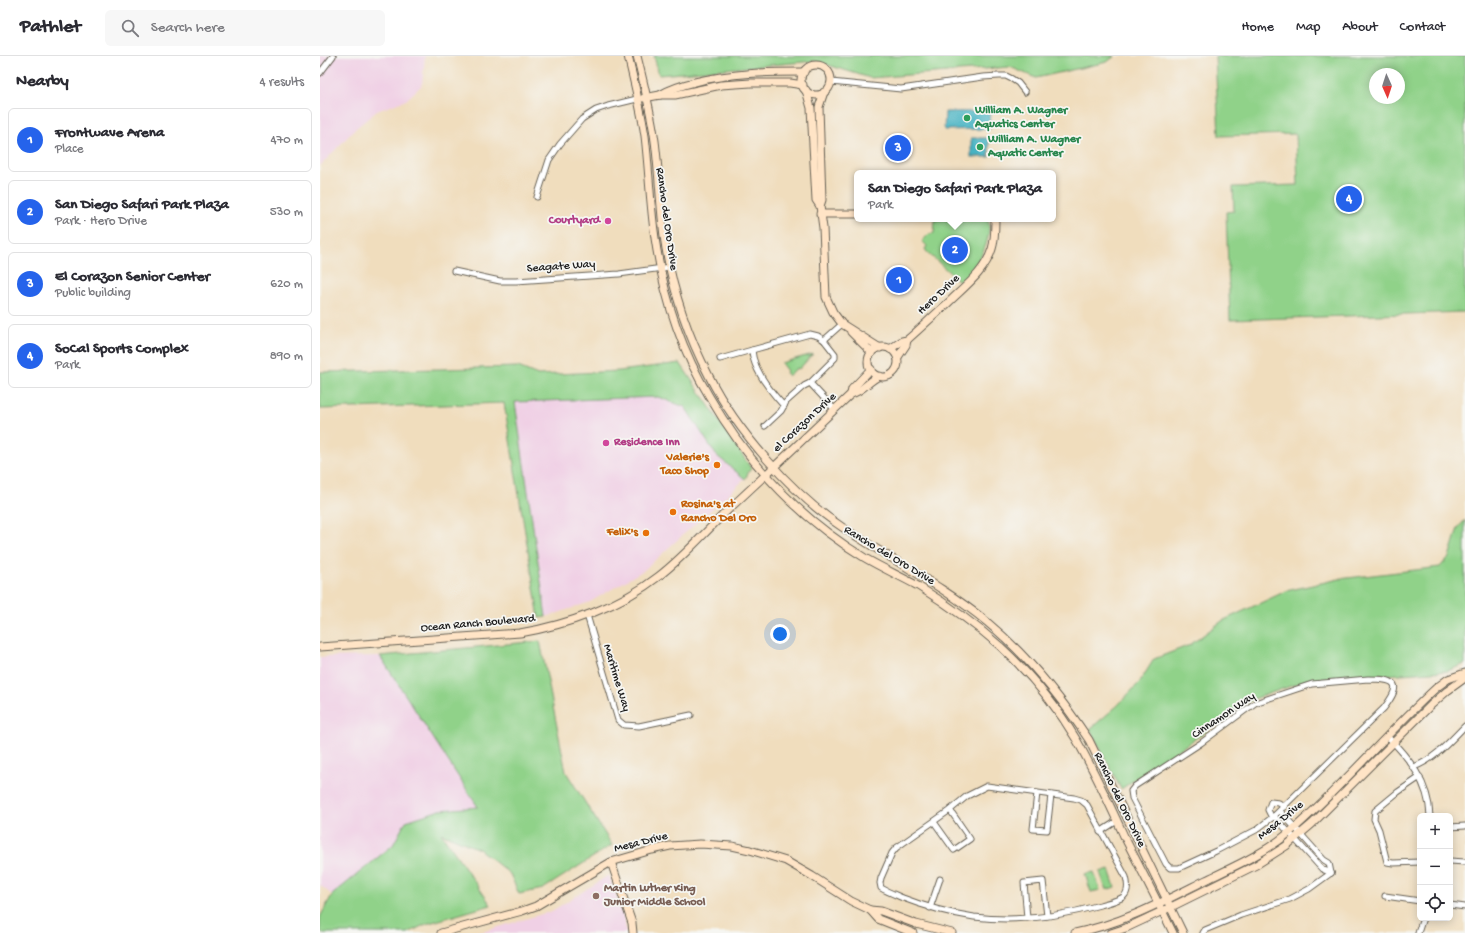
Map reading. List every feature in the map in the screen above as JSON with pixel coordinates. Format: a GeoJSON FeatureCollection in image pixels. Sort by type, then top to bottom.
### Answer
{"type":"FeatureCollection","features":[{"type":"Feature","properties":{"kind":"main road","name":"Rancho del Oro Drive"},"geometry":{"type":"LineString","coordinates":[[628,56],[645,136],[655,238],[661,269],[673,315],[688,356],[700,380],[731,432],[765,475],[791,502],[841,542],[865,558],[939,599],[980,629],[1000,646],[1036,684],[1076,738],[1172,933]]}},
{"type":"Feature","properties":{"kind":"main road","name":"Rancho del Oro Drive"},"geometry":{"type":"LineString","coordinates":[[637,56],[647,97],[655,143],[665,237],[670,267],[688,329],[708,375],[724,403],[742,429],[774,467],[797,490],[832,520],[967,607],[987,622],[1015,647],[1042,675],[1070,711],[1096,753],[1183,933]]}},
{"type":"Feature","properties":{"kind":"main road"},"geometry":{"type":"LineString","coordinates":[[820,206],[816,200],[811,108],[802,78],[804,72],[812,66],[822,66],[829,72],[831,82],[824,92],[819,107],[822,200],[820,214],[823,228],[826,297],[833,312],[870,351],[871,354]]}},
{"type":"Feature","properties":{"kind":"main road"},"geometry":{"type":"LineString","coordinates":[[660,95],[672,88],[712,77],[763,72],[804,72]]}},
{"type":"Feature","properties":{"kind":"main road"},"geometry":{"type":"LineString","coordinates":[[638,99],[660,95],[675,96],[721,85],[751,83],[790,83],[804,88],[813,94],[821,94],[824,92]]}},
{"type":"Feature","properties":{"kind":"main road"},"geometry":{"type":"LineString","coordinates":[[820,214],[854,214]]}},
{"type":"Feature","properties":{"kind":"main road","name":"Hero Drive"},"geometry":{"type":"LineString","coordinates":[[890,349],[907,340],[965,287],[984,265],[992,249],[995,238],[995,222]]}},
{"type":"Feature","properties":{"kind":"main road"},"geometry":{"type":"LineString","coordinates":[[845,325],[880,348],[890,349],[898,357],[898,365],[895,371],[889,376],[876,375],[870,370],[869,362],[871,354],[880,348]]}},
{"type":"Feature","properties":{"kind":"main road","name":"Hero Drive"},"geometry":{"type":"LineString","coordinates":[[898,357],[906,345],[907,340]]}},
{"type":"Feature","properties":{"kind":"main road","name":"el Corazon Drive"},"geometry":{"type":"LineString","coordinates":[[774,467],[851,394],[852,389],[870,370]]}},
{"type":"Feature","properties":{"kind":"main road","name":"el Corazon Drive"},"geometry":{"type":"LineString","coordinates":[[851,394],[856,393],[880,376]]}},
{"type":"Feature","properties":{"kind":"main road","name":"Ocean Ranch Boulevard"},"geometry":{"type":"LineString","coordinates":[[320,647],[514,633],[557,625],[587,615],[643,588],[660,576],[682,557],[774,467]]}},
{"type":"Feature","properties":{"kind":"main road","name":"Mesa Drive"},"geometry":{"type":"LineString","coordinates":[[1075,933],[1126,918],[1158,904],[1249,859],[1271,846],[1295,827],[1436,688],[1448,679],[1465,673]]}},
{"type":"Feature","properties":{"kind":"main road","name":"Mesa Drive"},"geometry":{"type":"LineString","coordinates":[[1111,933],[1171,908],[1256,865],[1298,837],[1393,742],[1447,691],[1465,678]]}},
{"type":"Feature","properties":{"kind":"main road"},"geometry":{"type":"LineString","coordinates":[[1101,788],[1118,812],[1122,816],[1126,816]]}},
{"type":"Feature","properties":{"kind":"main road"},"geometry":{"type":"LineString","coordinates":[[1118,821],[1125,824],[1137,837]]}},
{"type":"Feature","properties":{"kind":"main road","name":"Mesa Drive"},"geometry":{"type":"LineString","coordinates":[[441,933],[522,912],[536,906],[612,862],[640,852],[670,846],[700,844],[732,846],[786,861],[851,901],[870,910],[881,911],[916,924],[952,933]]}},
{"type":"Feature","properties":{"kind":"main road"},"geometry":{"type":"LineString","coordinates":[[612,862],[632,923],[633,933]]}},
{"type":"Feature","properties":{"kind":"main road","name":"Mesa Drive"},"geometry":{"type":"LineString","coordinates":[[870,910],[878,919],[912,933]]}},
{"type":"Feature","properties":{"kind":"street"},"geometry":{"type":"LineString","coordinates":[[320,73],[333,56]]}},
{"type":"Feature","properties":{"kind":"street"},"geometry":{"type":"LineString","coordinates":[[831,82],[901,89],[983,77],[1006,76],[1018,83],[1025,92]]}},
{"type":"Feature","properties":{"kind":"street"},"geometry":{"type":"LineString","coordinates":[[537,197],[549,160],[560,144],[582,119],[588,114],[602,108],[638,99]]}},
{"type":"Feature","properties":{"kind":"street","name":"Seagate Way"},"geometry":{"type":"LineString","coordinates":[[454,271],[500,281],[516,281],[619,274],[670,267]]}},
{"type":"Feature","properties":{"kind":"street"},"geometry":{"type":"LineString","coordinates":[[824,340],[845,325]]}},
{"type":"Feature","properties":{"kind":"street"},"geometry":{"type":"LineString","coordinates":[[720,359],[810,334],[818,336],[824,340],[835,354],[835,358],[810,383],[804,386],[786,402],[781,411],[765,426]]}},
{"type":"Feature","properties":{"kind":"street"},"geometry":{"type":"LineString","coordinates":[[752,350],[754,362],[773,395],[784,406]]}},
{"type":"Feature","properties":{"kind":"street"},"geometry":{"type":"LineString","coordinates":[[810,383],[835,410]]}},
{"type":"Feature","properties":{"kind":"street","name":"Maritime Way"},"geometry":{"type":"LineString","coordinates":[[587,615],[618,720],[624,725],[639,726],[691,715]]}},
{"type":"Feature","properties":{"kind":"street","name":"Cinnamon Way"},"geometry":{"type":"LineString","coordinates":[[1368,679],[1387,679],[1394,684],[1396,690],[1384,708],[1282,809],[1256,830],[1216,852],[1179,868],[1170,868],[1166,864],[1132,798],[1131,791],[1135,786],[1201,743],[1255,703],[1312,684],[1368,679]]}},
{"type":"Feature","properties":{"kind":"street"},"geometry":{"type":"LineString","coordinates":[[1414,767],[1439,752],[1465,726]]}},
{"type":"Feature","properties":{"kind":"street"},"geometry":{"type":"LineString","coordinates":[[1387,736],[1414,767],[1420,777],[1425,788],[1430,813]]}},
{"type":"Feature","properties":{"kind":"street"},"geometry":{"type":"LineString","coordinates":[[1417,862],[1387,862],[1379,830],[1374,820],[1374,811],[1420,777]]}},
{"type":"Feature","properties":{"kind":"street"},"geometry":{"type":"LineString","coordinates":[[987,786],[1037,793],[1081,800],[1087,805],[1100,832],[1126,877],[1128,884],[1127,890],[1123,896],[1116,900],[1080,910],[1047,916],[1006,919],[973,916],[930,908],[881,888],[880,883],[892,853],[896,848],[934,822],[967,796],[987,786]]}},
{"type":"Feature","properties":{"kind":"street"},"geometry":{"type":"LineString","coordinates":[[1037,793],[1033,829],[1047,830],[1051,795]]}},
{"type":"Feature","properties":{"kind":"street"},"geometry":{"type":"LineString","coordinates":[[1331,873],[1322,869],[1298,837],[1295,827],[1279,803],[1272,802],[1268,810],[1273,817],[1289,832],[1298,837],[1329,864],[1331,873]]}},
{"type":"Feature","properties":{"kind":"street"},"geometry":{"type":"LineString","coordinates":[[934,822],[954,850],[970,839],[950,810]]}},
{"type":"Feature","properties":{"kind":"street"},"geometry":{"type":"LineString","coordinates":[[1100,832],[1118,821]]}},
{"type":"Feature","properties":{"kind":"street"},"geometry":{"type":"LineString","coordinates":[[1453,827],[1465,826]]}},
{"type":"Feature","properties":{"kind":"street"},"geometry":{"type":"LineString","coordinates":[[1453,861],[1465,862]]}},
{"type":"Feature","properties":{"kind":"street"},"geometry":{"type":"LineString","coordinates":[[1203,933],[1205,930],[1241,914],[1290,899],[1309,889],[1331,873]]}},
{"type":"Feature","properties":{"kind":"street"},"geometry":{"type":"LineString","coordinates":[[930,908],[940,879]]}},
{"type":"Feature","properties":{"kind":"street"},"geometry":{"type":"LineString","coordinates":[[1027,918],[1024,883],[1030,882],[1043,881],[1047,916]]}},
{"type":"Feature","properties":{"kind":"street"},"geometry":{"type":"LineString","coordinates":[[1385,896],[1417,901]]}},
{"type":"Feature","properties":{"kind":"street"},"geometry":{"type":"LineString","coordinates":[[1453,905],[1465,907]]}},
{"type":"Feature","properties":{"kind":"street"},"geometry":{"type":"LineString","coordinates":[[1418,933],[1422,921]]}},
{"type":"Feature","properties":{"kind":"shaded area"},"geometry":{"type":"Polygon","coordinates":[[[320,56],[425,56],[422,85],[406,100],[377,111],[356,128],[320,166],[320,56]]]}},
{"type":"Feature","properties":{"kind":"shaded area"},"geometry":{"type":"Polygon","coordinates":[[[658,397],[685,407],[716,455],[745,479],[644,570],[590,602],[546,617],[515,402],[658,397]]]}},
{"type":"Feature","properties":{"kind":"shaded area"},"geometry":{"type":"Polygon","coordinates":[[[380,656],[478,807],[440,810],[406,821],[393,845],[332,895],[320,885],[320,657],[380,656]]]}},
{"type":"Feature","properties":{"kind":"shaded area","name":"Martin Luther King Junior Middle School"},"geometry":{"type":"Polygon","coordinates":[[[609,875],[625,921],[626,933],[479,933],[552,911],[609,875]]]}},
{"type":"Feature","properties":{"kind":"green space"},"geometry":{"type":"Polygon","coordinates":[[[654,56],[1115,56],[1107,62],[1036,78],[1010,67],[870,78],[815,61],[659,75],[654,56]]]}},
{"type":"Feature","properties":{"kind":"green space"},"geometry":{"type":"Polygon","coordinates":[[[1215,56],[1465,56],[1465,312],[1230,320],[1226,212],[1234,211],[1233,187],[1298,185],[1296,134],[1219,136],[1215,56]]]}},
{"type":"Feature","properties":{"kind":"green space"},"geometry":{"type":"Polygon","coordinates":[[[935,222],[989,223],[989,232],[985,248],[977,263],[960,282],[925,249],[927,246],[922,241],[929,234],[934,233],[935,222]]]}},
{"type":"Feature","properties":{"kind":"green space"},"geometry":{"type":"Polygon","coordinates":[[[813,354],[799,369],[797,368],[788,376],[787,371],[781,363],[813,354]]]}},
{"type":"Feature","properties":{"kind":"green space"},"geometry":{"type":"Polygon","coordinates":[[[680,363],[751,468],[745,479],[716,455],[685,407],[658,397],[515,402],[546,617],[539,618],[504,403],[320,409],[320,372],[518,367],[538,375],[619,371],[680,363]]]}},
{"type":"Feature","properties":{"kind":"green space"},"geometry":{"type":"Polygon","coordinates":[[[1465,520],[1465,664],[1447,671],[1308,680],[1254,699],[1121,789],[1090,729],[1117,706],[1139,683],[1154,659],[1190,645],[1222,621],[1286,591],[1339,579],[1440,567],[1449,557],[1458,528],[1465,520]]]}},
{"type":"Feature","properties":{"kind":"green space"},"geometry":{"type":"Polygon","coordinates":[[[540,641],[566,772],[612,845],[543,889],[519,894],[510,874],[479,849],[441,833],[491,905],[426,924],[408,933],[320,933],[320,917],[332,895],[393,845],[406,821],[440,810],[478,807],[380,656],[540,641]]]}},
{"type":"Feature","properties":{"kind":"green space"},"geometry":{"type":"Polygon","coordinates":[[[1109,869],[1115,887],[1106,890],[1100,872],[1109,869]]]}},
{"type":"Feature","properties":{"kind":"green space"},"geometry":{"type":"Polygon","coordinates":[[[1094,872],[1100,890],[1091,892],[1085,874],[1094,872]]]}},
{"type":"Feature","properties":{"kind":"water","name":"William A. Wagner Aquatics Center"},"geometry":{"type":"Polygon","coordinates":[[[990,111],[990,129],[944,130],[945,112],[990,111]]]}},
{"type":"Feature","properties":{"kind":"water","name":"William A. Wagner Aquatic Center"},"geometry":{"type":"Polygon","coordinates":[[[971,138],[989,138],[989,157],[971,157],[971,138]]]}},
{"type":"Feature","properties":{"kind":"place","name":"William A. Wagner Aquatics Center"},"geometry":{"type":"Point","coordinates":[967,118]}},
{"type":"Feature","properties":{"kind":"place","name":"William A. Wagner Aquatic Center"},"geometry":{"type":"Point","coordinates":[980,147]}},
{"type":"Feature","properties":{"kind":"place","name":"El Corazon Senior Center"},"geometry":{"type":"Point","coordinates":[898,148]}},
{"type":"Feature","properties":{"kind":"place","name":"SoCal Sports Complex"},"geometry":{"type":"Point","coordinates":[1349,199]}},
{"type":"Feature","properties":{"kind":"place","name":"Courtyard"},"geometry":{"type":"Point","coordinates":[608,221]}},
{"type":"Feature","properties":{"kind":"place","name":"San Diego Safari Park Plaza"},"geometry":{"type":"Point","coordinates":[955,250]}},
{"type":"Feature","properties":{"kind":"place","name":"Frontwave Arena"},"geometry":{"type":"Point","coordinates":[899,280]}},
{"type":"Feature","properties":{"kind":"place","name":"Residence Inn"},"geometry":{"type":"Point","coordinates":[606,443]}},
{"type":"Feature","properties":{"kind":"place","name":"Valerie's Taco Shop"},"geometry":{"type":"Point","coordinates":[717,465]}},
{"type":"Feature","properties":{"kind":"place","name":"Rosina's at Rancho Del Oro"},"geometry":{"type":"Point","coordinates":[673,512]}},
{"type":"Feature","properties":{"kind":"place","name":"Felix's"},"geometry":{"type":"Point","coordinates":[646,533]}},
{"type":"Feature","properties":{"kind":"place","name":"Martin Luther King Junior Middle School"},"geometry":{"type":"Point","coordinates":[596,896]}}]}
